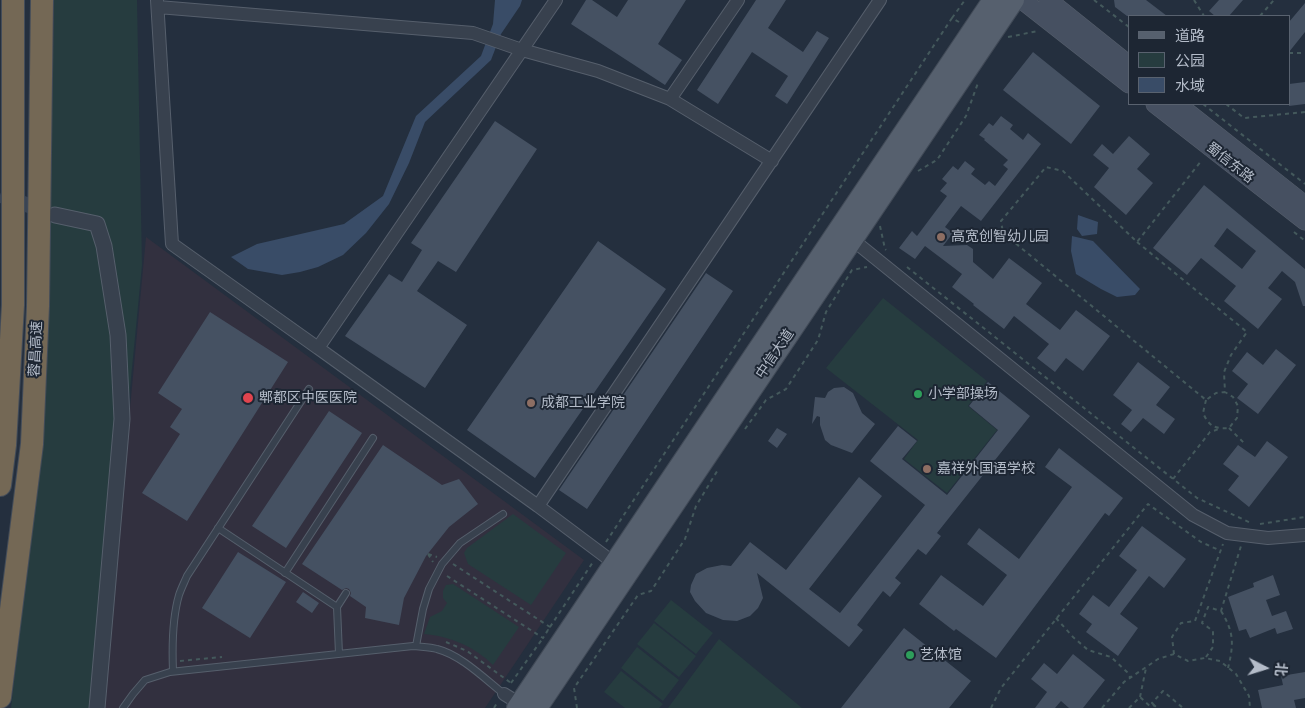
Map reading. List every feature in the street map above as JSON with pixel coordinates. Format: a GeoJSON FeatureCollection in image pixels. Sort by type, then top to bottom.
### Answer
{"type":"FeatureCollection","features":[{"type":"Feature","properties":{"kind":"highway","name":"蓉昌高速"},"geometry":{"type":"LineString","coordinates":[[0,485],[5,445],[12,305],[13,0]]}},
{"type":"Feature","properties":{"kind":"highway","name":"蓉昌高速"},"geometry":{"type":"LineString","coordinates":[[0,696],[32,444],[38,306],[42,0]]}},
{"type":"Feature","properties":{"kind":"main road","name":"中信大道"},"geometry":{"type":"LineString","coordinates":[[556,637],[853,240],[979,36],[993,0]]}},
{"type":"Feature","properties":{"kind":"main road","name":"中信大道"},"geometry":{"type":"LineString","coordinates":[[521,704],[556,637],[607,558],[979,36],[1014,0]]}},
{"type":"Feature","properties":{"kind":"main road"},"geometry":{"type":"LineString","coordinates":[[1022,0],[1128,83]]}},
{"type":"Feature","properties":{"kind":"main road"},"geometry":{"type":"LineString","coordinates":[[1048,0],[1128,64]]}},
{"type":"Feature","properties":{"kind":"main road","name":"蜀信东路"},"geometry":{"type":"LineString","coordinates":[[1156,105],[1305,221]]}},
{"type":"Feature","properties":{"kind":"main road","name":"蜀信东路"},"geometry":{"type":"LineString","coordinates":[[1178,105],[1305,205]]}},
{"type":"Feature","properties":{"kind":"street"},"geometry":{"type":"LineString","coordinates":[[318,348],[556,0]]}},
{"type":"Feature","properties":{"kind":"street"},"geometry":{"type":"LineString","coordinates":[[670,99],[738,0]]}},
{"type":"Feature","properties":{"kind":"street"},"geometry":{"type":"LineString","coordinates":[[538,506],[772,161],[877,1]]}},
{"type":"Feature","properties":{"kind":"street"},"geometry":{"type":"LineString","coordinates":[[607,558],[538,506],[172,244],[158,3],[473,32],[522,50],[598,71],[670,99],[772,161]]}},
{"type":"Feature","properties":{"kind":"street"},"geometry":{"type":"LineString","coordinates":[[55,215],[97,224],[104,246],[118,335],[122,419],[97,708]]}},
{"type":"Feature","properties":{"kind":"street"},"geometry":{"type":"LineString","coordinates":[[853,240],[1193,515],[1227,533],[1268,538],[1305,535]]}},
{"type":"Feature","properties":{"kind":"lane"},"geometry":{"type":"LineString","coordinates":[[173,671],[174,622],[179,595],[187,576],[309,389]]}},
{"type":"Feature","properties":{"kind":"lane"},"geometry":{"type":"LineString","coordinates":[[285,573],[373,438]]}},
{"type":"Feature","properties":{"kind":"lane"},"geometry":{"type":"LineString","coordinates":[[416,646],[422,609],[429,589],[446,559],[460,543],[503,514]]}},
{"type":"Feature","properties":{"kind":"lane"},"geometry":{"type":"LineString","coordinates":[[218,528],[337,607]]}},
{"type":"Feature","properties":{"kind":"lane"},"geometry":{"type":"LineString","coordinates":[[339,654],[337,607],[346,593]]}},
{"type":"Feature","properties":{"kind":"lane"},"geometry":{"type":"LineString","coordinates":[[123,708],[145,680],[173,671],[416,646],[438,649],[456,658],[521,704]]}},
{"type":"Feature","properties":{"kind":"path"},"geometry":{"type":"LineString","coordinates":[[494,708],[521,704],[556,637],[965,0]]}},
{"type":"Feature","properties":{"kind":"path"},"geometry":{"type":"LineString","coordinates":[[1094,0],[1128,27]]}},
{"type":"Feature","properties":{"kind":"path"},"geometry":{"type":"LineString","coordinates":[[1194,0],[1203,15]]}},
{"type":"Feature","properties":{"kind":"path"},"geometry":{"type":"LineString","coordinates":[[1261,15],[1274,0]]}},
{"type":"Feature","properties":{"kind":"path"},"geometry":{"type":"LineString","coordinates":[[952,18],[996,46],[1005,38],[1038,31],[1044,32]]}},
{"type":"Feature","properties":{"kind":"path"},"geometry":{"type":"LineString","coordinates":[[1290,53],[1305,53]]}},
{"type":"Feature","properties":{"kind":"path"},"geometry":{"type":"LineString","coordinates":[[916,172],[937,160],[966,116],[978,84]]}},
{"type":"Feature","properties":{"kind":"path"},"geometry":{"type":"LineString","coordinates":[[1204,105],[1305,184]]}},
{"type":"Feature","properties":{"kind":"path"},"geometry":{"type":"LineString","coordinates":[[1227,105],[1244,118],[1305,112]]}},
{"type":"Feature","properties":{"kind":"path"},"geometry":{"type":"LineString","coordinates":[[1137,242],[1204,158]]}},
{"type":"Feature","properties":{"kind":"path"},"geometry":{"type":"LineString","coordinates":[[1206,400],[1003,233],[1001,221],[1046,167],[1063,171],[1137,242],[1247,332],[1231,355],[1224,372],[1225,392]]}},
{"type":"Feature","properties":{"kind":"path"},"geometry":{"type":"LineString","coordinates":[[880,225],[885,249],[892,256]]}},
{"type":"Feature","properties":{"kind":"path"},"geometry":{"type":"LineString","coordinates":[[900,262],[1197,498],[1255,525],[1305,517]]}},
{"type":"Feature","properties":{"kind":"path"},"geometry":{"type":"LineString","coordinates":[[741,435],[766,400],[786,389],[818,340],[826,312],[852,270],[873,266]]}},
{"type":"Feature","properties":{"kind":"path"},"geometry":{"type":"LineString","coordinates":[[1173,479],[1210,432],[1228,428],[1236,418],[1238,406],[1233,397],[1225,392],[1216,393],[1206,400],[1203,413],[1207,422],[1219,429]]}},
{"type":"Feature","properties":{"kind":"path"},"geometry":{"type":"LineString","coordinates":[[1228,428],[1245,444]]}},
{"type":"Feature","properties":{"kind":"path"},"geometry":{"type":"LineString","coordinates":[[578,708],[574,688],[638,595],[651,591],[685,539],[696,506],[721,464]]}},
{"type":"Feature","properties":{"kind":"path"},"geometry":{"type":"LineString","coordinates":[[991,708],[1001,688],[1148,504],[1201,542],[1221,551]]}},
{"type":"Feature","properties":{"kind":"path"},"geometry":{"type":"LineString","coordinates":[[1174,654],[1172,637],[1181,623],[1195,621],[1224,542]]}},
{"type":"Feature","properties":{"kind":"path"},"geometry":{"type":"LineString","coordinates":[[1221,611],[1241,546]]}},
{"type":"Feature","properties":{"kind":"path"},"geometry":{"type":"LineString","coordinates":[[556,637],[439,570],[428,554],[446,559],[592,661]]}},
{"type":"Feature","properties":{"kind":"path"},"geometry":{"type":"LineString","coordinates":[[1205,658],[1213,647],[1213,632],[1202,623],[1208,608],[1221,611],[1229,623],[1232,636],[1228,668]]}},
{"type":"Feature","properties":{"kind":"path"},"geometry":{"type":"LineString","coordinates":[[1056,618],[1088,650],[1111,657],[1130,677]]}},
{"type":"Feature","properties":{"kind":"path"},"geometry":{"type":"LineString","coordinates":[[1102,708],[1130,677],[1158,660],[1174,654],[1188,661],[1205,658],[1220,661],[1236,674],[1249,696],[1250,708]]}},
{"type":"Feature","properties":{"kind":"path"},"geometry":{"type":"LineString","coordinates":[[1129,708],[1140,697],[1146,667]]}},
{"type":"Feature","properties":{"kind":"path"},"geometry":{"type":"LineString","coordinates":[[1153,707],[1152,704],[1163,691],[1183,708]]}},
{"type":"Feature","properties":{"kind":"path"},"geometry":{"type":"LineString","coordinates":[[1140,697],[1153,707],[1158,708]]}},
{"type":"Feature","properties":{"kind":"shaded area","name":"郫都区中医医院"},"geometry":{"type":"Polygon","coordinates":[[[146,237],[584,560],[485,708],[102,708],[146,237]]]}},
{"type":"Feature","properties":{"kind":"green space"},"geometry":{"type":"Polygon","coordinates":[[[54,0],[137,0],[142,265],[99,708],[11,708],[35,496],[50,224],[54,0]]]}},
{"type":"Feature","properties":{"kind":"green space","name":"小学部操场"},"geometry":{"type":"Polygon","coordinates":[[[883,298],[987,381],[968,406],[997,430],[947,493],[904,459],[918,440],[826,368],[883,298]]]}},
{"type":"Feature","properties":{"kind":"green space"},"geometry":{"type":"Polygon","coordinates":[[[513,514],[566,553],[531,605],[468,564],[464,553],[467,548],[513,514]]]}},
{"type":"Feature","properties":{"kind":"green space"},"geometry":{"type":"Polygon","coordinates":[[[453,584],[519,627],[493,665],[478,653],[462,644],[443,637],[424,634],[430,617],[442,611],[447,603],[443,598],[443,591],[446,585],[453,584]]]}},
{"type":"Feature","properties":{"kind":"green space"},"geometry":{"type":"Polygon","coordinates":[[[671,600],[713,633],[696,654],[654,621],[671,600]]]}},
{"type":"Feature","properties":{"kind":"green space"},"geometry":{"type":"Polygon","coordinates":[[[654,623],[696,656],[679,677],[637,644],[654,623]]]}},
{"type":"Feature","properties":{"kind":"green space"},"geometry":{"type":"Polygon","coordinates":[[[719,639],[802,708],[668,708],[719,639]]]}},
{"type":"Feature","properties":{"kind":"green space"},"geometry":{"type":"Polygon","coordinates":[[[637,647],[679,680],[663,701],[621,668],[637,647]]]}},
{"type":"Feature","properties":{"kind":"green space"},"geometry":{"type":"Polygon","coordinates":[[[621,671],[663,704],[659,708],[625,708],[604,692],[621,671]]]}},
{"type":"Feature","properties":{"kind":"water"},"geometry":{"type":"Polygon","coordinates":[[[495,0],[522,0],[501,34],[491,60],[425,122],[409,163],[389,204],[366,233],[343,255],[318,267],[300,272],[282,275],[248,269],[231,257],[257,244],[344,224],[383,196],[416,116],[481,56],[493,24],[495,0]]]}},
{"type":"Feature","properties":{"kind":"water"},"geometry":{"type":"Polygon","coordinates":[[[1078,215],[1098,222],[1097,234],[1082,236],[1077,229],[1078,215]]]}},
{"type":"Feature","properties":{"kind":"water"},"geometry":{"type":"Polygon","coordinates":[[[1072,236],[1093,241],[1140,289],[1135,295],[1117,297],[1076,274],[1071,251],[1072,236]]]}},
{"type":"Feature","properties":{"kind":"building"},"geometry":{"type":"Polygon","coordinates":[[[586,0],[592,0],[617,17],[628,0],[686,0],[658,44],[682,60],[665,85],[571,24],[586,0]]]}},
{"type":"Feature","properties":{"kind":"building"},"geometry":{"type":"Polygon","coordinates":[[[756,0],[786,0],[768,28],[803,52],[817,31],[829,38],[787,104],[775,96],[788,76],[752,52],[718,104],[697,90],[756,0]]]}},
{"type":"Feature","properties":{"kind":"building"},"geometry":{"type":"Polygon","coordinates":[[[1114,0],[1146,0],[1166,15],[1127,16],[1115,7],[1114,0]]]}},
{"type":"Feature","properties":{"kind":"building"},"geometry":{"type":"Polygon","coordinates":[[[1219,0],[1243,0],[1230,15],[1214,15],[1209,11],[1219,0]]]}},
{"type":"Feature","properties":{"kind":"building"},"geometry":{"type":"Polygon","coordinates":[[[1305,3],[1305,32],[1290,51],[1290,21],[1305,3]]]}},
{"type":"Feature","properties":{"kind":"building"},"geometry":{"type":"Polygon","coordinates":[[[1033,52],[1100,106],[1071,144],[1003,90],[1033,52]]]}},
{"type":"Feature","properties":{"kind":"building"},"geometry":{"type":"Polygon","coordinates":[[[1305,82],[1305,104],[1289,106],[1290,84],[1305,82]]]}},
{"type":"Feature","properties":{"kind":"building"},"geometry":{"type":"Polygon","coordinates":[[[1001,116],[1013,125],[1010,129],[1023,140],[1028,133],[1041,144],[981,221],[961,206],[945,227],[953,233],[943,246],[967,245],[973,249],[973,262],[993,279],[1009,258],[1042,283],[1026,304],[1060,330],[1076,310],[1110,336],[1083,371],[1066,358],[1055,372],[1037,358],[1049,344],[1014,316],[1004,329],[952,287],[962,274],[925,246],[915,259],[899,248],[912,231],[917,236],[947,196],[940,191],[947,183],[942,179],[953,166],[958,170],[965,161],[975,169],[971,174],[985,185],[989,181],[995,186],[1008,169],[1003,165],[1008,160],[979,135],[989,123],[993,126],[1001,116]]]}},
{"type":"Feature","properties":{"kind":"building"},"geometry":{"type":"Polygon","coordinates":[[[495,121],[537,149],[456,272],[438,261],[417,291],[467,325],[425,388],[345,336],[389,274],[402,282],[422,250],[411,243],[495,121]]]}},
{"type":"Feature","properties":{"kind":"building"},"geometry":{"type":"Polygon","coordinates":[[[1129,136],[1150,154],[1137,169],[1153,183],[1126,215],[1094,187],[1109,168],[1093,155],[1102,144],[1113,154],[1129,136]]]}},
{"type":"Feature","properties":{"kind":"building"},"geometry":{"type":"Polygon","coordinates":[[[1204,185],[1305,269],[1305,306],[1303,306],[1295,282],[1282,271],[1268,288],[1282,299],[1258,329],[1224,301],[1236,286],[1201,258],[1187,275],[1153,248],[1204,185]],[[1227,228],[1214,246],[1242,269],[1256,251],[1227,228]]]}},
{"type":"Feature","properties":{"kind":"building"},"geometry":{"type":"Polygon","coordinates":[[[598,241],[666,289],[535,478],[467,430],[598,241]]]}},
{"type":"Feature","properties":{"kind":"building"},"geometry":{"type":"Polygon","coordinates":[[[706,273],[733,291],[587,509],[559,490],[706,273]]]}},
{"type":"Feature","properties":{"kind":"building"},"geometry":{"type":"Polygon","coordinates":[[[210,312],[288,362],[187,521],[142,493],[180,434],[170,427],[182,409],[158,393],[210,312]]]}},
{"type":"Feature","properties":{"kind":"building"},"geometry":{"type":"Polygon","coordinates":[[[1276,349],[1296,365],[1258,414],[1237,398],[1248,384],[1232,371],[1247,352],[1263,365],[1276,349]]]}},
{"type":"Feature","properties":{"kind":"building"},"geometry":{"type":"Polygon","coordinates":[[[1138,362],[1170,387],[1156,405],[1175,419],[1164,434],[1143,418],[1131,432],[1121,424],[1132,410],[1113,395],[1138,362]]]}},
{"type":"Feature","properties":{"kind":"building"},"geometry":{"type":"Polygon","coordinates":[[[988,382],[1030,416],[937,533],[941,536],[926,555],[918,549],[895,578],[901,583],[890,597],[883,591],[857,625],[863,630],[849,647],[757,573],[763,598],[758,608],[750,616],[737,621],[723,620],[706,613],[695,601],[690,592],[696,574],[707,568],[722,565],[731,566],[750,542],[786,570],[859,477],[882,496],[809,589],[840,613],[925,505],[870,461],[898,426],[917,441],[902,459],[947,495],[998,430],[969,406],[988,382]]]}},
{"type":"Feature","properties":{"kind":"building"},"geometry":{"type":"Polygon","coordinates":[[[844,387],[853,393],[862,413],[875,424],[852,453],[831,445],[825,440],[820,425],[820,417],[817,416],[812,424],[815,397],[825,398],[828,392],[834,388],[844,387]]]}},
{"type":"Feature","properties":{"kind":"building"},"geometry":{"type":"Polygon","coordinates":[[[329,411],[362,433],[286,548],[252,526],[329,411]]]}},
{"type":"Feature","properties":{"kind":"building"},"geometry":{"type":"Polygon","coordinates":[[[777,428],[787,434],[777,448],[768,441],[777,428]]]}},
{"type":"Feature","properties":{"kind":"building"},"geometry":{"type":"Polygon","coordinates":[[[1267,441],[1288,457],[1249,507],[1228,490],[1239,476],[1223,464],[1238,445],[1255,457],[1267,441]]]}},
{"type":"Feature","properties":{"kind":"building"},"geometry":{"type":"Polygon","coordinates":[[[383,445],[442,485],[459,479],[478,504],[449,527],[426,556],[404,598],[399,625],[365,618],[366,607],[350,596],[349,589],[342,590],[302,564],[383,445]]]}},
{"type":"Feature","properties":{"kind":"building"},"geometry":{"type":"Polygon","coordinates":[[[1059,448],[1123,498],[1109,516],[1105,513],[996,658],[956,629],[954,631],[919,604],[941,575],[983,606],[1007,575],[967,544],[979,528],[1019,559],[1072,487],[1045,467],[1059,448]]]}},
{"type":"Feature","properties":{"kind":"building"},"geometry":{"type":"Polygon","coordinates":[[[1142,526],[1186,559],[1164,588],[1149,576],[1120,614],[1138,628],[1118,656],[1086,632],[1092,624],[1079,614],[1093,595],[1109,607],[1137,570],[1119,556],[1142,526]]]}},
{"type":"Feature","properties":{"kind":"building"},"geometry":{"type":"Polygon","coordinates":[[[238,552],[286,582],[250,638],[202,608],[238,552]]]}},
{"type":"Feature","properties":{"kind":"building"},"geometry":{"type":"Polygon","coordinates":[[[1273,575],[1280,595],[1266,600],[1272,616],[1286,611],[1293,629],[1277,634],[1275,628],[1250,638],[1246,629],[1239,631],[1228,597],[1254,587],[1253,583],[1273,575]]]}},
{"type":"Feature","properties":{"kind":"building"},"geometry":{"type":"Polygon","coordinates":[[[303,592],[319,603],[312,613],[296,602],[303,592]]]}},
{"type":"Feature","properties":{"kind":"building","name":"艺体馆"},"geometry":{"type":"Polygon","coordinates":[[[904,628],[971,681],[949,708],[841,708],[904,628]]]}},
{"type":"Feature","properties":{"kind":"building"},"geometry":{"type":"Polygon","coordinates":[[[1073,654],[1105,680],[1083,708],[1069,708],[1061,701],[1055,708],[1035,708],[1047,692],[1031,679],[1044,663],[1057,674],[1073,654]]]}},
{"type":"Feature","properties":{"kind":"building"},"geometry":{"type":"Polygon","coordinates":[[[1305,672],[1305,698],[1294,700],[1296,708],[1262,708],[1258,690],[1283,685],[1281,676],[1305,672]]]}},
{"type":"Feature","properties":{"kind":"tunnel"},"geometry":{"type":"LineString","coordinates":[[0,195],[47,212]]}},
{"type":"Feature","properties":{"kind":"place","name":"高宽创智幼儿园"},"geometry":{"type":"Point","coordinates":[941,237]}},
{"type":"Feature","properties":{"kind":"place","name":"小学部操场"},"geometry":{"type":"Point","coordinates":[918,394]}},
{"type":"Feature","properties":{"kind":"place","name":"郫都区中医医院"},"geometry":{"type":"Point","coordinates":[248,398]}},
{"type":"Feature","properties":{"kind":"place","name":"成都工业学院"},"geometry":{"type":"Point","coordinates":[531,403]}},
{"type":"Feature","properties":{"kind":"place","name":"嘉祥外国语学校"},"geometry":{"type":"Point","coordinates":[927,469]}},
{"type":"Feature","properties":{"kind":"place","name":"艺体馆"},"geometry":{"type":"Point","coordinates":[910,655]}}]}
